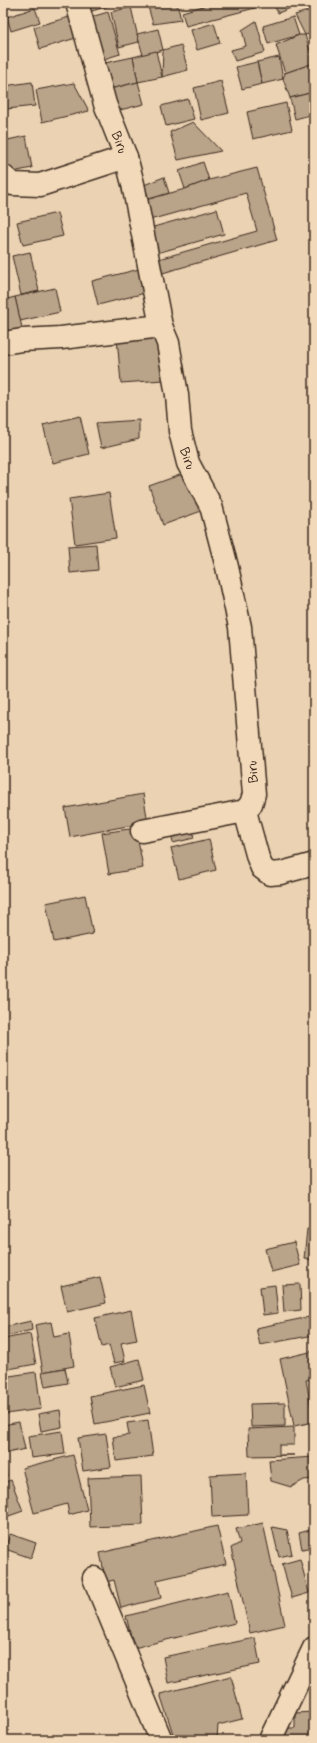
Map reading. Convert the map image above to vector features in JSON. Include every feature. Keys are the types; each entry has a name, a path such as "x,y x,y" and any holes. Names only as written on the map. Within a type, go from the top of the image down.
{"street":[{"name":"Biru","path":"77,3 105,104 126,157 145,240 161,326 168,343 177,395 180,431 188,463 211,506 227,567 240,627 254,794 251,804 245,810"},
{"path":"3,176 12,184 40,185 126,157"},
{"path":"3,343 22,340 61,338 161,326"},
{"path":"142,831 245,810 262,868 270,874 281,873 314,864"},
{"path":"94,1578 161,1740"},
{"path":"270,1740 314,1648"}],"building":[{"path":"82,3 119,3 85,13"},
{"path":"147,3 177,3 181,20 153,24"},
{"path":"214,3 253,3 255,8 186,26 182,12"},
{"path":"273,3 303,3 278,13"},
{"path":"131,7 139,42 119,47 111,12"},
{"path":"35,8 40,22 11,31 7,17"},
{"path":"314,9 314,33 305,35 295,15"},
{"path":"108,12 120,54 101,60 88,18"},
{"path":"73,16 79,37 40,49 34,27"},
{"path":"293,17 299,35 268,44 263,26"},
{"path":"256,21 265,52 235,61 231,50 246,46 242,30"},
{"path":"214,23 220,43 197,50 191,30"},
{"path":"158,29 163,50 143,55 137,34"},
{"path":"299,35 305,35 314,63 285,73 276,45"},
{"path":"181,45 188,70 162,77 163,50"},
{"path":"156,51 162,77 138,82 133,57"},
{"path":"133,57 138,82 106,90 100,64"},
{"path":"279,57 283,79 262,84 257,62"},
{"path":"257,62 262,84 242,89 236,67"},
{"path":"314,63 314,92 290,98 283,79 285,73"},
{"path":"221,81 229,113 201,120 194,88"},
{"path":"32,82 35,106 7,109 4,86"},
{"path":"138,82 144,104 112,112 106,90"},
{"path":"74,83 89,111 42,122 36,90"},
{"path":"314,92 314,114 295,119 290,98"},
{"path":"188,99 194,119 166,126 161,106"},
{"path":"286,103 292,130 253,139 247,112"},
{"path":"193,122 221,151 178,160 170,132"},
{"path":"26,136 32,168 8,173 3,141"},
{"path":"203,162 209,180 185,189 179,171"},
{"path":"257,168 277,240 159,274 155,260 257,231 246,193 146,221 141,201 185,189 209,180"},
{"path":"164,177 169,193 149,199 144,185"},
{"path":"217,209 224,234 157,253 150,228"},
{"path":"57,213 63,236 23,245 17,222"},
{"path":"30,252 39,291 21,295 12,256"},
{"path":"139,269 145,293 98,305 92,281"},
{"path":"55,288 60,312 20,321 15,297"},
{"path":"15,297 23,332 3,336 3,300"},
{"path":"161,335 164,380 121,383 117,338"},
{"path":"80,416 89,454 53,463 43,425"},
{"path":"139,420 139,439 101,448 96,423"},
{"path":"191,471 204,510 163,525 149,486"},
{"path":"109,493 116,538 75,544 69,499"},
{"path":"96,544 98,570 70,573 68,546"},
{"path":"143,794 148,822 70,837 65,808"},
{"path":"191,825 194,838 173,843 170,830"},
{"path":"136,828 143,868 109,874 102,833"},
{"path":"209,839 216,870 179,879 171,848"},
{"path":"85,895 93,934 54,942 46,903"},
{"path":"307,1229 314,1229 314,1260 304,1259"},
{"path":"294,1242 300,1265 271,1272 265,1249"},
{"path":"100,1277 106,1303 67,1312 61,1286"},
{"path":"300,1284 301,1310 284,1312 282,1285"},
{"path":"275,1285 278,1313 263,1315 260,1287"},
{"path":"131,1310 137,1340 121,1343 125,1361 114,1363 109,1345 102,1347 95,1318"},
{"path":"314,1316 314,1335 260,1345 256,1328"},
{"path":"31,1321 32,1330 6,1336 4,1327"},
{"path":"51,1322 54,1337 69,1334 74,1366 43,1372 35,1325"},
{"path":"30,1334 36,1364 3,1370 3,1339"},
{"path":"314,1351 314,1379 306,1380 314,1422 294,1426 280,1359"},
{"path":"139,1359 144,1380 115,1387 110,1367"},
{"path":"65,1368 68,1383 45,1387 42,1372"},
{"path":"36,1372 41,1409 6,1414 3,1393 3,1377"},
{"path":"144,1385 150,1413 95,1424 90,1396"},
{"path":"285,1403 285,1426 251,1427 250,1404"},
{"path":"60,1410 62,1427 41,1431 38,1414"},
{"path":"148,1420 153,1456 116,1461 113,1437 129,1435 127,1423"},
{"path":"19,1422 25,1449 3,1454 3,1425"},
{"path":"294,1427 294,1445 279,1445 279,1455 294,1455 249,1456 248,1429"},
{"path":"62,1431 65,1454 31,1458 28,1436"},
{"path":"106,1434 111,1467 83,1471 78,1438"},
{"path":"73,1455 87,1510 69,1515 67,1504 34,1513 22,1468"},
{"path":"3,1456 7,1476 3,1477"},
{"path":"314,1457 314,1479 304,1480 291,1487 271,1481 269,1460"},
{"path":"246,1473 248,1515 212,1517 210,1475"},
{"path":"141,1476 143,1525 90,1527 88,1478"},
{"path":"11,1480 23,1511 3,1518 3,1483"},
{"path":"263,1523 285,1625 250,1633 231,1548 240,1543 236,1529"},
{"path":"217,1526 226,1564 157,1580 161,1598 121,1608 114,1580 106,1582 100,1553"},
{"path":"272,1527 287,1530 292,1554 279,1557"},
{"path":"314,1529 314,1547 302,1549 299,1533"},
{"path":"10,1534 36,1543 31,1558 5,1549"},
{"path":"300,1559 309,1593 292,1598 282,1564"},
{"path":"228,1591 235,1623 134,1648 126,1616"},
{"path":"255,1638 260,1664 168,1683 163,1657"},
{"path":"231,1676 242,1719 218,1725 217,1740 175,1740 160,1694"},
{"path":"314,1712 314,1740 278,1740 278,1728 295,1728 295,1713"}]}
